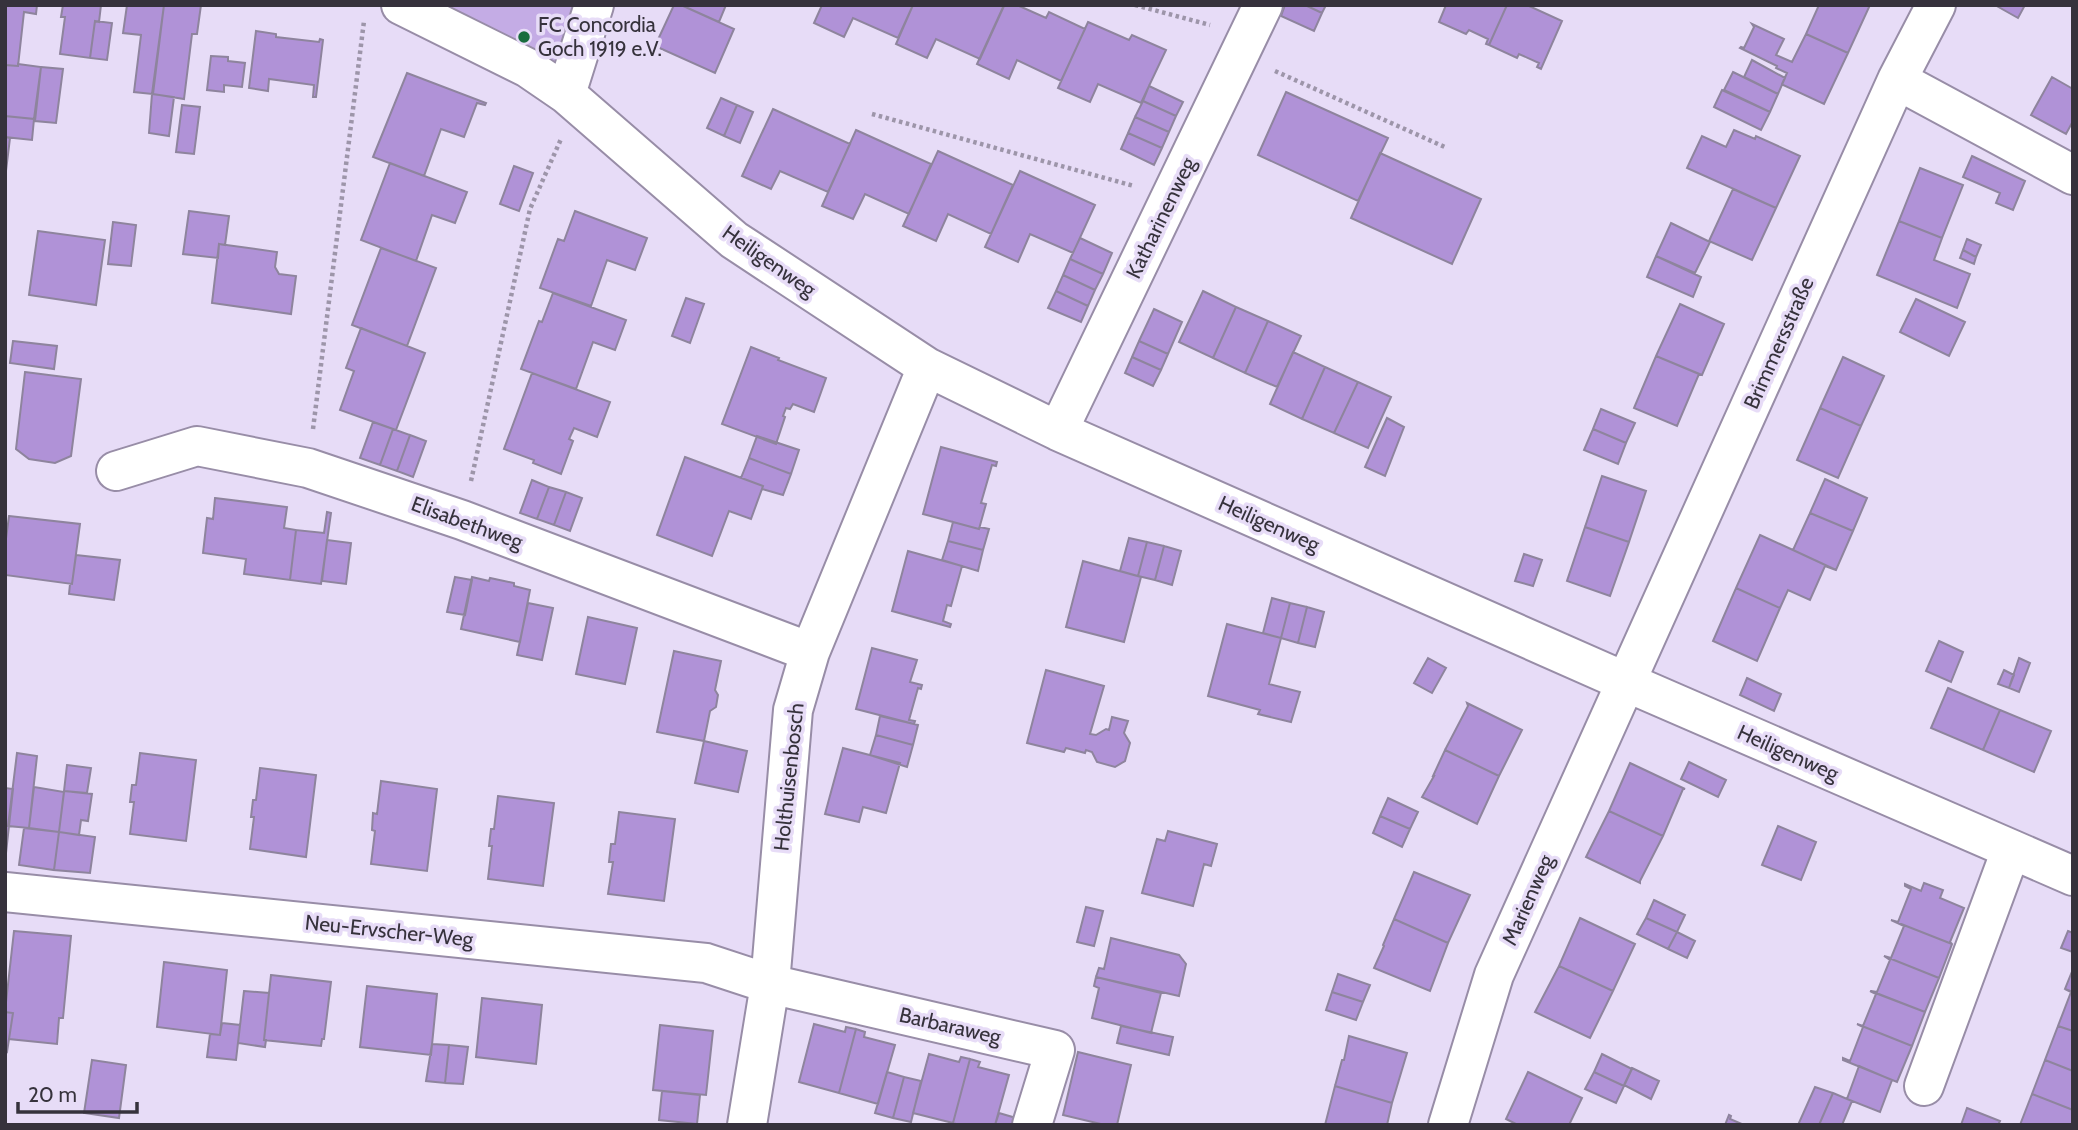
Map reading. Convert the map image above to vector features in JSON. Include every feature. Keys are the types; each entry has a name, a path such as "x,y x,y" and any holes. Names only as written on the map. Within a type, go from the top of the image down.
{"street":[{"name":"Heiligenweg","path":"401,5 528,68 571,99 734,240 928,367 1058,431 2073,876"},
{"path":"571,99 594,5"},
{"name":"Brimmersstraße","path":"1626,682 1897,80 1936,5"},
{"name":"Katharinenweg","path":"1058,431 1250,32"},
{"path":"1897,80 2073,175"},
{"name":"Holthuisenbosch","path":"747,1125 769,984 793,710 810,652 928,367"},
{"name":"Elisabethweg","path":"116,471 197,446 308,468 462,520 810,652"},
{"name":"Marienweg","path":"1448,1125 1494,975 1626,682"},
{"path":"1924,1086 2011,849"},
{"name":"Neu-Ervscher-Weg","path":"5,892 706,963 769,984"},
{"name":"Barbaraweg","path":"769,984 1055,1050 1032,1125"}],"path":[{"path":"1135,5 1250,32 1447,148"},
{"path":"308,468 364,19"},
{"path":"462,520 530,209 571,99"},
{"path":"872,114 1172,197"}],"shaded area":[{"name":"FC Concordia Goch 1919 e.V.","path":"401,5 594,5 566,94"}],"building":[{"path":"5,5 37,5 36,14 24,12 18,66 5,65"},
{"path":"63,5 101,5 99,22 95,21 90,58 60,54 65,17 61,17"},
{"path":"127,5 164,5 152,94 134,92 141,35 123,33"},
{"path":"164,5 201,5 197,34 192,34 184,99 153,94"},
{"path":"674,5 681,5 734,29 715,73 655,46"},
{"path":"681,5 726,5 719,22"},
{"path":"822,5 913,5 898,38 853,18 844,37 814,23"},
{"path":"913,5 1004,6 980,59 936,39 927,58 896,44"},
{"path":"1004,5 1017,5 1046,18 1049,12 1085,29 1061,81 1017,60 1009,79 977,64"},
{"path":"1285,5 1305,5 1322,13 1314,31 1281,16"},
{"path":"1305,5 1326,5 1322,13"},
{"path":"1446,5 1507,5 1489,45 1486,44 1488,39 1469,30 1466,34 1439,22"},
{"path":"1507,5 1527,5 1562,21 1541,69 1537,67 1539,63 1519,54 1517,58 1489,45"},
{"path":"1819,5 1870,5 1848,53 1806,34"},
{"path":"1995,5 2025,5 2018,18"},
{"path":"95,21 112,23 107,60 90,58"},
{"path":"1088,22 1129,40 1132,35 1166,50 1141,103 1098,84 1090,102 1058,88"},
{"path":"1752,24 1784,39 1776,55 1792,62 1806,34 1848,53 1824,104 1783,85 1787,73 1740,48 1744,48 1754,27"},
{"path":"256,31 276,34 276,37 319,42 320,39 323,40 316,97 313,97 314,85 269,79 268,91 249,88"},
{"path":"211,56 228,57 228,61 245,63 242,87 224,85 224,92 207,90"},
{"path":"1752,60 1785,78 1778,94 1744,77"},
{"path":"5,65 41,67 34,119 5,116"},
{"path":"41,67 63,69 56,123 35,121"},
{"path":"1733,72 1778,94 1770,112 1724,90"},
{"path":"407,73 486,103 477,103 464,137 441,129 424,176 373,157"},
{"path":"2052,77 2073,89 2073,121 2066,134 2031,115"},
{"path":"1149,86 1183,102 1176,116 1143,101"},
{"path":"1722,90 1770,112 1761,130 1714,107"},
{"path":"1286,92 1388,138 1358,201 1258,155"},
{"path":"152,94 174,97 169,136 149,133"},
{"path":"721,98 737,105 724,136 707,128"},
{"path":"1143,101 1176,116 1169,132 1135,117"},
{"path":"182,105 200,107 194,154 176,152"},
{"path":"737,105 753,112 740,143 724,136"},
{"path":"773,109 850,144 828,192 780,171 771,189 742,176"},
{"path":"5,116 34,119 32,140 5,137"},
{"path":"1135,117 1169,132 1162,148 1128,133"},
{"path":"856,130 931,164 909,214 865,194 853,219 822,206"},
{"path":"1734,130 1755,139 1756,136 1800,156 1776,208 1687,168 1702,136 1726,147"},
{"path":"1128,133 1162,148 1154,165 1121,149"},
{"path":"5,137 10,138 5,179"},
{"path":"938,151 1013,185 991,234 948,214 936,241 903,226"},
{"path":"1380,153 1481,199 1452,264 1351,218"},
{"path":"1972,156 2025,181 2013,210 1996,203 2000,193 1963,177"},
{"path":"390,163 467,192 455,223 432,215 416,261 361,240"},
{"path":"514,166 533,173 519,211 500,204"},
{"path":"1920,168 1963,185 1942,238 1899,221"},
{"path":"1020,171 1095,205 1073,253 1030,234 1018,262 985,247"},
{"path":"1733,189 1776,208 1752,260 1709,241"},
{"path":"189,211 229,216 225,245 219,244 218,258 183,254"},
{"path":"575,211 647,238 635,270 607,260 591,306 540,288 558,239 564,241"},
{"path":"1899,221 1942,238 1934,260 1970,274 1957,308 1877,275"},
{"path":"113,222 136,225 131,266 108,264"},
{"path":"1671,223 1710,242 1695,273 1656,256"},
{"path":"38,231 105,240 96,305 29,295"},
{"path":"1080,238 1112,253 1103,274 1070,259"},
{"path":"1967,239 1981,245 1976,257 1963,250"},
{"path":"219,244 277,252 275,267 279,274 296,276 291,314 212,303"},
{"path":"381,248 436,268 407,346 352,325"},
{"path":"1963,250 1976,257 1974,264 1960,258"},
{"path":"1656,256 1701,277 1693,297 1647,277"},
{"path":"1070,259 1103,274 1095,290 1063,275"},
{"path":"1063,275 1095,290 1088,306 1056,291"},
{"path":"1056,291 1088,306 1081,322 1048,308"},
{"path":"1203,291 1236,307 1213,358 1179,342"},
{"path":"553,293 626,320 615,350 593,342 576,389 521,369"},
{"path":"686,298 704,304 690,343 672,336"},
{"path":"1916,299 1965,322 1949,356 1900,332"},
{"path":"1680,304 1724,324 1702,375 1656,356"},
{"path":"1236,307 1268,321 1245,373 1213,358"},
{"path":"1154,309 1182,322 1168,354 1139,341"},
{"path":"1268,321 1301,336 1277,387 1245,373"},
{"path":"361,328 425,353 396,430 340,410 354,371 346,368"},
{"path":"13,341 57,346 54,369 10,363"},
{"path":"1139,341 1168,354 1161,370 1132,357"},
{"path":"751,347 826,378 814,412 793,404 790,409 786,408 776,444 722,424"},
{"path":"1293,352 1325,367 1302,419 1270,404"},
{"path":"1656,356 1699,374 1677,426 1634,408"},
{"path":"1132,357 1161,370 1153,386 1125,373"},
{"path":"1843,357 1884,376 1861,426 1820,408"},
{"path":"1325,367 1358,382 1334,433 1302,419"},
{"path":"25,372 81,379 71,456 55,463 29,459 16,449"},
{"path":"532,373 610,402 597,437 574,428 569,439 573,441 561,474 504,449"},
{"path":"1358,382 1391,397 1368,448 1334,433"},
{"path":"1820,408 1861,426 1838,478 1797,460"},
{"path":"1601,409 1635,423 1626,443 1593,429"},
{"path":"1387,418 1404,427 1385,476 1365,467"},
{"path":"373,422 393,429 380,465 360,458"},
{"path":"393,429 410,435 397,471 380,465"},
{"path":"1593,429 1626,443 1618,464 1584,450"},
{"path":"410,435 426,441 413,477 397,471"},
{"path":"757,436 799,450 791,474 749,458"},
{"path":"941,447 997,462 996,466 992,465 981,503 986,504 979,529 923,514"},
{"path":"685,457 763,486 751,519 729,511 712,556 657,535"},
{"path":"749,458 791,474 783,495 762,489 763,486 741,478"},
{"path":"1602,476 1646,491 1629,542 1585,527"},
{"path":"1825,479 1867,498 1853,531 1810,513"},
{"path":"532,480 549,487 537,519 520,513"},
{"path":"549,487 566,492 554,525 537,519"},
{"path":"566,492 582,498 570,531 554,525"},
{"path":"215,498 287,507 284,528 296,530 290,580 244,574 246,559 203,553 207,518 213,519"},
{"path":"327,512 331,513 321,584 290,580 296,530 324,533"},
{"path":"1810,513 1853,531 1836,570 1793,550"},
{"path":"9,516 80,524 72,584 5,575"},
{"path":"953,522 989,529 983,550 948,541"},
{"path":"1585,527 1629,542 1610,596 1567,581"},
{"path":"1760,535 1836,570 1825,566 1810,600 1788,590 1780,608 1736,588"},
{"path":"1129,538 1147,542 1138,576 1120,571"},
{"path":"327,540 351,543 346,584 322,581"},
{"path":"948,541 983,550 978,571 942,560"},
{"path":"1147,542 1164,546 1155,580 1138,576"},
{"path":"1164,546 1181,551 1172,585 1155,580"},
{"path":"908,551 962,566 951,606 947,605 943,621 951,624 950,627 892,611"},
{"path":"1524,554 1542,560 1533,586 1515,581"},
{"path":"76,555 120,560 114,600 69,594"},
{"path":"1083,561 1141,577 1124,642 1066,627"},
{"path":"455,577 472,580 465,615 447,612"},
{"path":"472,577 514,583 514,586 530,590 520,642 461,629"},
{"path":"1736,588 1780,608 1757,661 1713,641"},
{"path":"1272,598 1290,603 1281,638 1263,633"},
{"path":"528,603 553,608 542,660 517,655"},
{"path":"1290,603 1307,607 1298,643 1281,638"},
{"path":"1307,607 1324,612 1315,647 1298,643"},
{"path":"588,617 637,628 625,684 576,674"},
{"path":"1227,624 1281,638 1269,684 1300,692 1291,722 1258,714 1260,710 1208,696"},
{"path":"1939,641 1963,652 1951,682 1926,671"},
{"path":"872,648 917,660 910,682 922,685 921,689 918,688 909,720 915,721 914,724 856,709"},
{"path":"674,651 721,661 715,690 718,695 716,707 710,711 704,741 657,732"},
{"path":"1428,658 1446,668 1432,693 1414,683"},
{"path":"2019,658 2030,663 2019,692 2009,688"},
{"path":"1046,670 1104,686 1090,734 1096,735 1109,730 1112,717 1128,721 1124,733 1130,743 1125,761 1115,767 1097,762 1092,752 1086,750 1085,753 1066,748 1064,752 1027,743"},
{"path":"2004,670 2014,675 2009,688 1998,684"},
{"path":"1747,678 1781,694 1774,711 1740,695"},
{"path":"1948,688 2000,710 1983,750 1931,728"},
{"path":"1467,703 1522,730 1499,776 1445,750 1468,706"},
{"path":"2000,710 2051,731 2034,772 1983,750"},
{"path":"880,716 918,725 913,745 876,735"},
{"path":"876,735 913,745 907,767 870,755"},
{"path":"704,741 747,751 738,792 695,783"},
{"path":"843,748 900,763 886,813 863,807 859,822 825,814"},
{"path":"1445,750 1499,776 1477,824 1422,797"},
{"path":"17,753 37,756 29,828 8,826"},
{"path":"140,753 196,760 186,841 130,834 134,802 130,802 132,785 136,785"},
{"path":"1689,762 1726,780 1718,797 1681,779"},
{"path":"1630,763 1685,789 1663,836 1609,811"},
{"path":"67,765 91,768 87,793 64,791"},
{"path":"260,768 316,775 306,857 250,849 253,800 256,800"},
{"path":"381,781 437,789 427,871 371,864 375,831 372,830 373,813 377,814"},
{"path":"34,787 64,792 59,832 29,828"},
{"path":"5,788 13,789 6,853 5,853"},
{"path":"64,791 92,794 88,821 81,820 79,835 59,832"},
{"path":"498,796 554,803 543,886 488,879 491,829 494,829"},
{"path":"1388,798 1418,812 1410,829 1380,816"},
{"path":"1609,811 1663,836 1640,883 1586,857"},
{"path":"619,812 675,819 664,901 608,894 613,862 609,862 611,844 615,844"},
{"path":"1380,816 1410,829 1402,847 1373,833"},
{"path":"1778,826 1816,842 1801,880 1762,865"},
{"path":"24,828 59,832 54,870 19,865"},
{"path":"1168,831 1217,844 1211,866 1204,864 1193,906 1142,893 1157,839 1165,841"},
{"path":"59,832 95,837 90,873 54,870"},
{"path":"1414,872 1470,895 1448,943 1394,919"},
{"path":"1924,883 1943,890 1940,898 1964,908 1950,942 1952,944 1891,920 1898,922 1911,889 1905,884 1921,891"},
{"path":"1654,900 1685,915 1677,932 1646,918"},
{"path":"1086,907 1103,911 1094,946 1077,942"},
{"path":"1580,918 1635,944 1613,991 1559,966"},
{"path":"1646,918 1677,932 1668,949 1637,934"},
{"path":"1394,919 1448,943 1430,991 1374,968"},
{"path":"1891,920 1952,944 1939,978 1884,956 1891,958 1904,926"},
{"path":"14,931 71,936 63,1018 59,1018 57,1044 9,1039 13,1013 5,1011"},
{"path":"2068,931 2073,933 2073,952 2061,948"},
{"path":"1677,932 1695,941 1687,958 1668,949"},
{"path":"1111,938 1179,955 1186,964 1179,996 1096,977 1099,968 1104,969"},
{"path":"1884,956 1939,978 1925,1012 1871,991 1877,992 1890,960"},
{"path":"164,962 227,970 220,1035 157,1027"},
{"path":"1559,966 1613,991 1590,1038 1535,1012"},
{"path":"2073,969 2073,992 2065,989"},
{"path":"1338,974 1370,985 1363,1002 1332,992"},
{"path":"271,975 331,982 321,1046 264,1040"},
{"path":"1096,977 1161,993 1151,1033 1092,1018 1099,988 1094,986"},
{"path":"367,986 437,994 431,1055 360,1047"},
{"path":"2065,989 2073,992 2073,1031 2058,1026 2071,992"},
{"path":"244,991 269,993 265,1047 238,1043"},
{"path":"1870,991 1925,1012 1912,1046 1857,1024 1863,1026 1876,994"},
{"path":"1332,992 1363,1002 1356,1020 1326,1010"},
{"path":"482,998 542,1005 536,1064 476,1057"},
{"path":"5,1012 13,1013 7,1052 5,1051"},
{"path":"222,1023 240,1025 236,1060 207,1057 210,1034 220,1035"},
{"path":"814,1024 845,1032 846,1027 856,1029 839,1093 799,1082"},
{"path":"1857,1024 1912,1046 1897,1082 1843,1060 1850,1061 1863,1027"},
{"path":"660,1025 713,1031 706,1095 653,1090"},
{"path":"1121,1026 1173,1037 1169,1055 1117,1043"},
{"path":"2058,1026 2073,1031 2073,1071 2045,1060"},
{"path":"856,1029 865,1032 864,1037 895,1045 878,1104 839,1093"},
{"path":"1349,1036 1407,1053 1392,1103 1335,1086"},
{"path":"432,1044 449,1045 445,1083 426,1081"},
{"path":"449,1045 468,1047 463,1084 445,1083"},
{"path":"1078,1052 1131,1065 1117,1125 1105,1125 1063,1115"},
{"path":"929,1054 959,1062 961,1057 970,1059 953,1123 913,1113"},
{"path":"1602,1054 1632,1069 1624,1086 1594,1072"},
{"path":"970,1059 980,1062 978,1067 1009,1075 995,1125 953,1123"},
{"path":"92,1060 126,1065 119,1118 84,1113"},
{"path":"2045,1060 2073,1071 2073,1110 2032,1094"},
{"path":"1859,1066 1892,1080 1880,1112 1847,1099"},
{"path":"1632,1068 1659,1081 1651,1099 1624,1085"},
{"path":"887,1072 904,1077 893,1118 875,1113"},
{"path":"1528,1072 1582,1098 1569,1125 1518,1125 1506,1119"},
{"path":"1594,1072 1624,1086 1616,1103 1585,1089"},
{"path":"904,1077 921,1081 911,1122 893,1118"},
{"path":"1335,1086 1392,1103 1387,1125 1325,1125"},
{"path":"1815,1087 1833,1093 1819,1125 1798,1125"},
{"path":"662,1091 700,1095 697,1124 659,1120"},
{"path":"1833,1093 1852,1101 1842,1125 1819,1125"},
{"path":"2032,1094 2073,1110 2073,1125 2020,1125"},
{"path":"1967,1108 2000,1121 1998,1125 1961,1125"},
{"path":"999,1113 1016,1118 1014,1125 995,1125"},
{"path":"1729,1115 1730,1119 1744,1125 1725,1125"}],"place":[{"name":"FC Concordia Goch 1919 e.V.","path":"524,37"}]}
